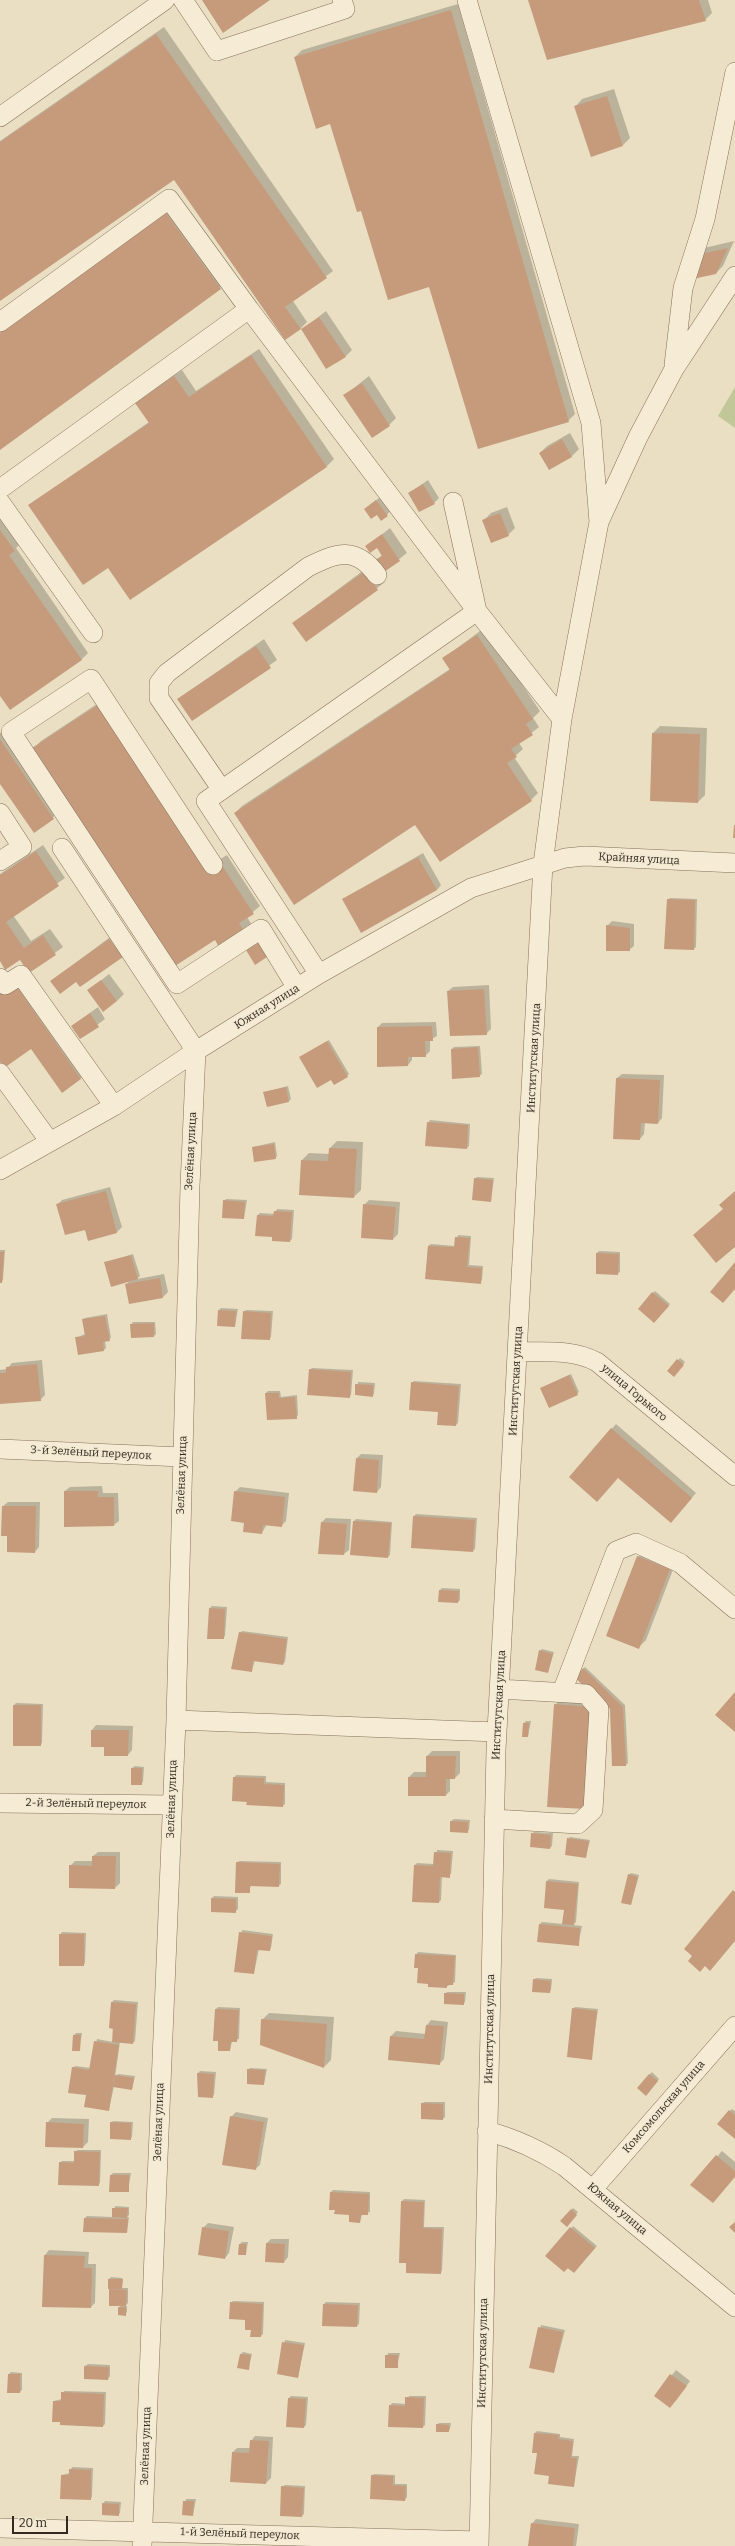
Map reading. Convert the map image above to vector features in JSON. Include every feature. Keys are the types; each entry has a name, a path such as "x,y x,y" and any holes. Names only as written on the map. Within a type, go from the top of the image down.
{"street":[{"path":"0,118 165,0"},
{"path":"183,0 217,51 345,9 342,0"},
{"path":"467,0 591,423 599,522"},
{"path":"674,369 683,288 705,219 735,72"},
{"path":"0,322 168,200 477,611 562,719"},
{"path":"599,522 638,437 674,369 735,276"},
{"path":"0,489 249,309"},
{"path":"0,502 94,632"},
{"path":"453,502 477,611"},
{"name":"Институтская улица","path":"479,2543 497,1732 543,864 562,719 599,522"},
{"path":"222,790 159,698 159,683 166,673 308,567 328,557 347,554 367,561 377,575"},
{"path":"319,974 206,801 477,611"},
{"path":"213,865 91,679 11,732 177,984 261,929 297,988"},
{"path":"0,813 22,847 0,861"},
{"path":"62,848 196,1051"},
{"name":"Крайняя улица","path":"543,864 566,858 585,856 735,863"},
{"name":"Южная улица","path":"0,1170 114,1106 196,1051 319,974 471,888 543,864"},
{"path":"0,978 5,985 21,975 114,1106"},
{"name":"Зелёная улица","path":"142,2538 176,1720 190,1186 196,1051"},
{"path":"0,1073 50,1142"},
{"name":"улица Горького","path":"517,1352 569,1353 585,1355 597,1362 735,1475"},
{"name":"3-й Зелёный переулок","path":"0,1449 182,1457"},
{"path":"562,1692 616,1551 636,1543 680,1563 735,1609"},
{"path":"494,1819 578,1824 593,1810 599,1709 586,1694 499,1689"},
{"path":"176,1720 497,1732"},
{"name":"2-й Зелёный переулок","path":"0,1803 172,1805"},
{"name":"Комсомольская улица","path":"592,2189 735,2026"},
{"name":"Южная улица","path":"487,2131 514,2138 541,2150 592,2189 735,2307"},
{"name":"1-й Зелёный переулок","path":"0,2528 142,2538 479,2543"}],"green space":[{"path":"735,387 735,428 718,416"}],"building":[{"path":"202,0 270,0 223,33"},
{"path":"528,0 699,0 706,21 547,60"},
{"path":"451,10 569,422 478,449 429,287 388,300 361,211 357,212 330,124 316,129 294,57"},
{"path":"156,34 327,278 285,307 301,329 285,340 174,180 0,301 0,142"},
{"path":"607,96 623,146 591,157 574,106"},
{"path":"165,212 221,289 0,450 0,333"},
{"path":"728,248 716,274 688,280 696,255"},
{"path":"319,317 346,357 326,369 301,329"},
{"path":"251,355 327,467 130,600 108,568 83,585 28,505 149,423 135,403 174,376 189,397"},
{"path":"362,383 390,426 372,438 343,395"},
{"path":"562,439 572,457 549,470 539,453"},
{"path":"423,484 435,504 419,512 408,493"},
{"path":"376,500 388,516 381,521 377,515 371,519 364,509"},
{"path":"500,513 509,536 491,543 482,520"},
{"path":"0,530 15,551 9,555 82,660 10,710 0,696"},
{"path":"382,534 400,561 384,572 375,560 382,556 377,548 370,553 365,546"},
{"path":"365,571 378,590 306,642 292,623"},
{"path":"477,635 533,719 526,724 533,735 511,749 517,757 507,763 532,801 440,862 415,825 294,905 234,813 450,670 442,658"},
{"path":"256,646 271,668 192,721 177,699"},
{"path":"99,704 219,861 254,914 239,923 245,932 220,949 215,940 175,966 32,748"},
{"path":"652,733 700,734 698,803 650,801"},
{"path":"0,739 54,819 34,833 0,784"},
{"path":"734,825 735,838 733,838"},
{"path":"36,851 59,886 6,922 24,948 43,935 56,955 29,973 20,960 5,970 0,961 0,875"},
{"path":"418,857 437,890 361,933 342,899"},
{"path":"667,899 695,900 694,950 664,949"},
{"path":"606,925 630,928 630,951 606,951"},
{"path":"109,939 123,957 80,987 76,982 60,994 50,981"},
{"path":"261,941 270,955 255,965 246,950"},
{"path":"101,980 117,1001 103,1012 87,990"},
{"path":"15,984 81,1079 62,1093 31,1049 4,1068 0,1062 0,994"},
{"path":"484,989 487,1035 450,1036 447,991"},
{"path":"90,1013 99,1027 80,1039 71,1026"},
{"path":"432,1026 433,1041 425,1041 426,1057 408,1057 408,1066 377,1067 377,1027"},
{"path":"327,1041 348,1077 334,1085 331,1080 317,1088 299,1057"},
{"path":"478,1047 480,1077 452,1079 451,1049"},
{"path":"616,1078 660,1080 658,1124 641,1123 640,1140 613,1139"},
{"path":"286,1087 289,1102 267,1107 263,1092"},
{"path":"427,1122 468,1125 467,1149 425,1146"},
{"path":"274,1144 276,1159 254,1162 252,1147"},
{"path":"329,1148 357,1149 354,1198 299,1195 301,1160 328,1161"},
{"path":"474,1178 493,1180 491,1202 472,1200"},
{"path":"106,1191 117,1233 88,1241 85,1230 65,1235 56,1204"},
{"path":"735,1191 735,1247 716,1263 693,1235 723,1209 719,1205"},
{"path":"223,1200 245,1202 244,1219 222,1218"},
{"path":"363,1204 396,1207 393,1240 361,1238"},
{"path":"274,1211 292,1212 290,1242 272,1241 272,1237 255,1236 257,1215 273,1216"},
{"path":"455,1237 470,1238 467,1267 482,1268 481,1284 425,1279 428,1246 454,1247"},
{"path":"0,1252 4,1252 2,1283 0,1283"},
{"path":"596,1253 619,1254 618,1275 596,1274"},
{"path":"131,1255 138,1279 111,1287 104,1262"},
{"path":"735,1262 735,1289 723,1303 710,1292"},
{"path":"160,1278 163,1298 129,1304 125,1284"},
{"path":"652,1292 669,1306 654,1323 638,1309"},
{"path":"218,1310 236,1311 235,1327 217,1326"},
{"path":"243,1311 271,1313 270,1340 241,1339"},
{"path":"105,1316 110,1341 103,1342 104,1351 78,1355 75,1337 85,1336 82,1319"},
{"path":"154,1323 154,1337 131,1338 130,1324"},
{"path":"677,1359 684,1365 674,1377 667,1371"},
{"path":"37,1364 41,1401 0,1404 0,1373 6,1373 6,1367"},
{"path":"309,1369 351,1372 350,1398 307,1395"},
{"path":"569,1375 578,1395 549,1408 540,1388"},
{"path":"411,1382 459,1386 456,1426 437,1425 438,1412 409,1410"},
{"path":"355,1384 373,1385 373,1397 355,1395"},
{"path":"265,1393 279,1393 279,1398 295,1397 297,1419 267,1420"},
{"path":"611,1428 692,1498 671,1523 618,1478 597,1502 569,1477"},
{"path":"356,1458 379,1460 377,1493 353,1491"},
{"path":"64,1491 98,1491 98,1497 114,1497 114,1526 64,1527"},
{"path":"234,1491 285,1497 282,1527 263,1525 262,1534 243,1532 244,1523 231,1521"},
{"path":"2,1506 36,1506 35,1553 7,1552 7,1536 1,1536"},
{"path":"413,1516 475,1520 473,1552 411,1548"},
{"path":"353,1521 391,1523 388,1558 350,1555"},
{"path":"321,1522 347,1524 344,1555 318,1554"},
{"path":"637,1556 670,1569 639,1649 606,1636"},
{"path":"439,1590 459,1591 458,1603 438,1602"},
{"path":"209,1608 225,1609 224,1639 207,1639"},
{"path":"239,1632 287,1639 283,1665 253,1661 252,1672 231,1669"},
{"path":"539,1650 553,1654 548,1673 535,1670"},
{"path":"583,1668 623,1707 626,1766 612,1766 610,1709 575,1678"},
{"path":"735,1692 735,1732 715,1715"},
{"path":"554,1704 591,1707 585,1809 547,1807"},
{"path":"13,1705 41,1705 41,1746 13,1746"},
{"path":"523,1723 529,1723 528,1737 522,1737"},
{"path":"91,1730 129,1730 128,1756 104,1756 104,1747 91,1747"},
{"path":"426,1756 456,1756 455,1779 446,1779 446,1796 408,1796 408,1777 426,1777"},
{"path":"131,1768 142,1768 142,1785 131,1785"},
{"path":"233,1777 264,1778 264,1784 284,1785 283,1807 246,1805 247,1802 232,1801"},
{"path":"450,1821 468,1822 468,1833 450,1832"},
{"path":"531,1833 551,1835 550,1849 530,1847"},
{"path":"567,1838 589,1841 586,1858 565,1855"},
{"path":"434,1852 451,1853 450,1878 440,1877 439,1903 412,1902 414,1865 433,1866"},
{"path":"92,1856 116,1856 115,1889 69,1888 69,1865 92,1866"},
{"path":"236,1862 280,1864 279,1887 250,1886 250,1893 235,1893"},
{"path":"628,1874 638,1877 631,1905 621,1903"},
{"path":"546,1881 578,1884 574,1925 562,1924 564,1910 544,1908"},
{"path":"733,1890 735,1892 735,1941 710,1971 705,1966 700,1972 688,1961 692,1956 684,1949"},
{"path":"211,1898 236,1899 236,1913 211,1912"},
{"path":"539,1924 580,1928 579,1946 537,1942"},
{"path":"239,1932 272,1936 270,1951 257,1950 254,1974 234,1972"},
{"path":"59,1934 84,1934 84,1966 59,1966"},
{"path":"415,1954 455,1956 453,1985 447,1985 447,1988 428,1987 428,1984 417,1983 418,1968 414,1968"},
{"path":"533,1979 551,1981 550,1993 532,1992"},
{"path":"444,1993 464,1994 464,2005 444,2004"},
{"path":"111,2002 136,2004 133,2044 112,2042 113,2029 109,2028"},
{"path":"572,2008 597,2011 592,2060 567,2057"},
{"path":"215,2009 239,2010 237,2042 231,2042 230,2051 218,2051 218,2041 213,2041"},
{"path":"261,2019 327,2024 324,2068 260,2045"},
{"path":"426,2025 444,2026 440,2065 388,2060 390,2036 424,2039"},
{"path":"73,2035 81,2035 80,2051 72,2051"},
{"path":"94,2041 119,2045 109,2111 84,2107 86,2095 68,2093 72,2067 89,2070"},
{"path":"247,2069 265,2070 264,2085 247,2084"},
{"path":"197,2073 214,2074 213,2098 198,2097"},
{"path":"649,2074 658,2081 646,2096 637,2088"},
{"path":"115,2075 134,2078 132,2090 113,2087"},
{"path":"421,2103 443,2104 443,2120 421,2119"},
{"path":"729,2110 735,2115 735,2139 717,2124"},
{"path":"230,2116 264,2122 256,2170 222,2165"},
{"path":"46,2122 84,2124 83,2148 45,2147"},
{"path":"110,2122 131,2123 131,2140 110,2139"},
{"path":"74,2151 100,2152 99,2186 58,2185 59,2162 74,2163"},
{"path":"716,2155 735,2171 735,2177 713,2203 690,2185"},
{"path":"110,2175 129,2175 129,2192 109,2192"},
{"path":"330,2192 369,2194 368,2215 361,2215 360,2223 349,2222 349,2215 334,2214 335,2210 329,2210"},
{"path":"401,2201 424,2202 423,2228 442,2229 441,2274 406,2273 406,2263 399,2263"},
{"path":"112,2208 128,2208 127,2218 112,2217"},
{"path":"571,2209 577,2215 567,2227 560,2221"},
{"path":"84,2218 128,2219 127,2233 83,2232"},
{"path":"735,2222 735,2233 729,2227"},
{"path":"202,2227 229,2231 225,2259 198,2255"},
{"path":"570,2227 595,2248 574,2273 568,2268 564,2272 545,2256"},
{"path":"266,2243 285,2244 284,2263 265,2262"},
{"path":"239,2244 246,2244 246,2255 238,2255"},
{"path":"44,2255 85,2256 84,2268 92,2268 91,2308 42,2307"},
{"path":"108,2279 123,2279 122,2289 108,2289"},
{"path":"109,2289 127,2290 126,2306 109,2306"},
{"path":"230,2302 263,2304 261,2337 250,2337 251,2330 245,2330 245,2320 229,2319"},
{"path":"323,2304 358,2305 357,2327 322,2326"},
{"path":"118,2307 126,2307 126,2316 118,2315"},
{"path":"538,2327 563,2332 554,2373 529,2368"},
{"path":"282,2342 304,2345 298,2378 277,2374"},
{"path":"240,2354 251,2355 249,2370 237,2368"},
{"path":"385,2355 398,2355 398,2368 385,2368"},
{"path":"84,2366 109,2367 108,2380 84,2379"},
{"path":"8,2374 20,2374 20,2393 7,2393"},
{"path":"670,2374 687,2386 670,2408 654,2396"},
{"path":"61,2392 104,2394 103,2427 60,2425 60,2422 52,2422 53,2401 61,2401"},
{"path":"405,2397 424,2398 423,2428 388,2427 389,2405 405,2406"},
{"path":"288,2398 306,2399 304,2428 286,2427"},
{"path":"436,2424 449,2425 449,2432 436,2432"},
{"path":"534,2433 559,2435 558,2439 573,2441 571,2458 577,2458 574,2487 548,2484 549,2476 534,2474 537,2453 532,2453"},
{"path":"250,2440 269,2441 266,2484 230,2482 232,2452 249,2453"},
{"path":"69,2469 91,2470 91,2500 60,2499 61,2475 69,2475"},
{"path":"371,2475 393,2476 393,2485 406,2486 405,2501 370,2499"},
{"path":"281,2486 304,2488 302,2517 280,2516"},
{"path":"183,2501 194,2501 193,2516 182,2515"},
{"path":"102,2503 119,2504 119,2516 102,2515"},
{"path":"531,2523 575,2528 573,2546 528,2546"}]}
